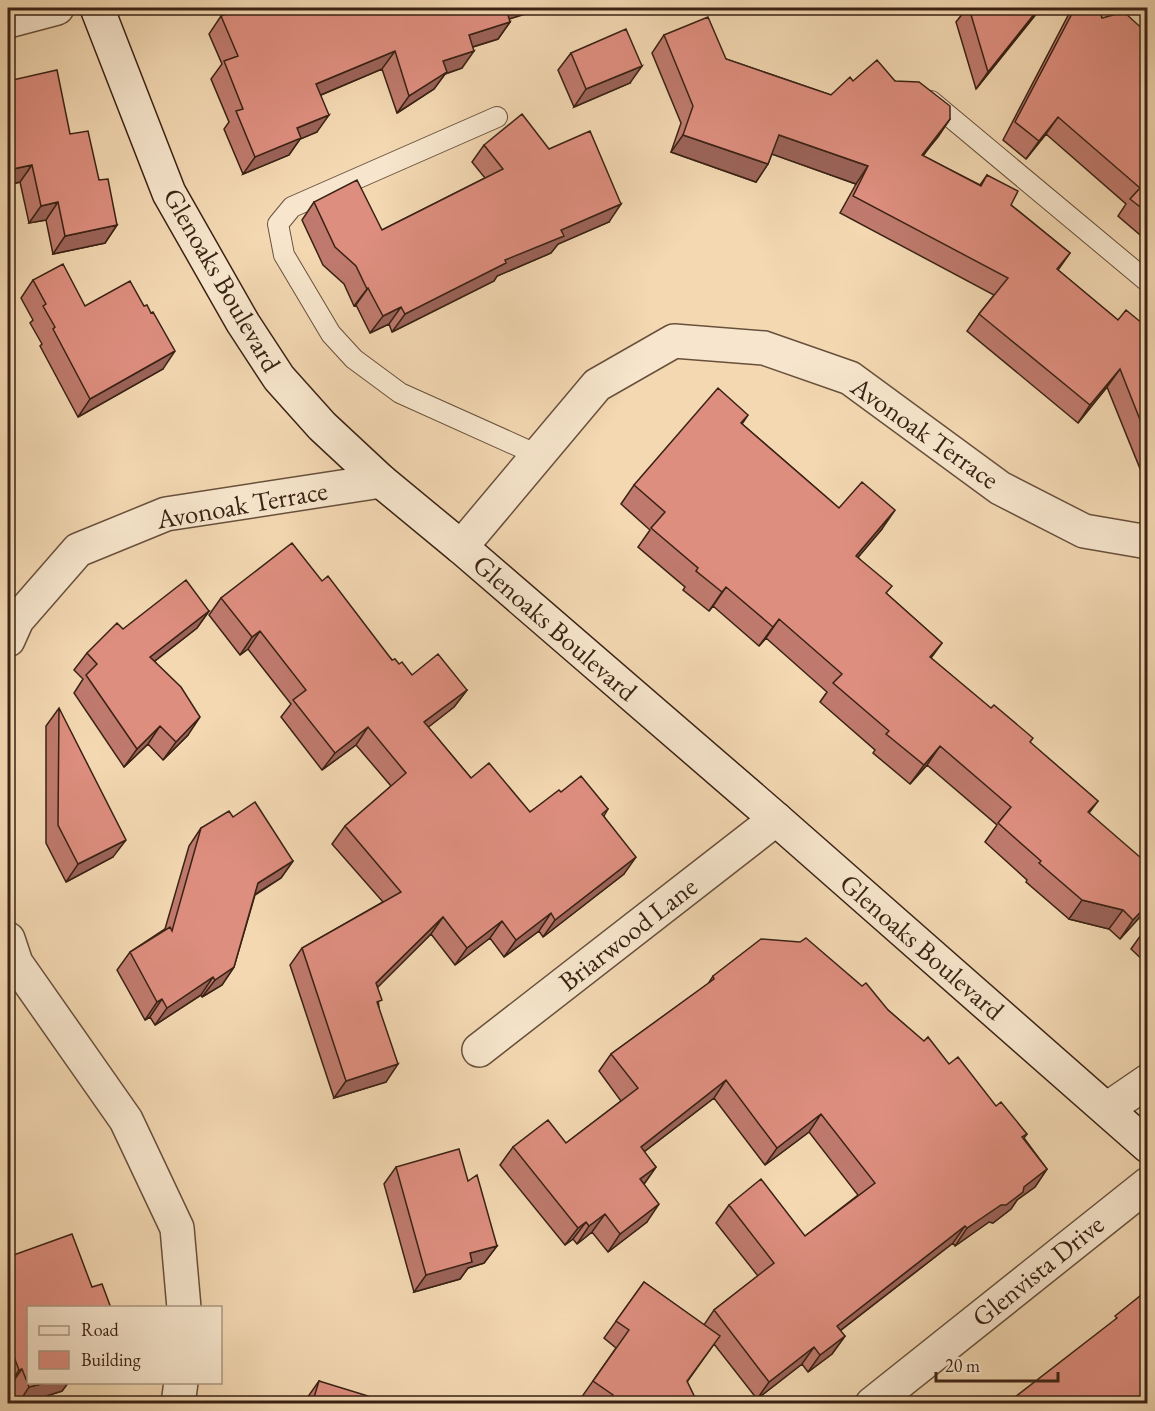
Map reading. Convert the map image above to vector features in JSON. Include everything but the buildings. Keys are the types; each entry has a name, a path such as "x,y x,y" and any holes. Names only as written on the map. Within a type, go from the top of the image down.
{"street":[{"path":"8,21 57,8"},
{"name":"Glenoaks Boulevard","path":"97,8 169,193 243,323 279,378 322,426 381,481 461,547 776,819 1148,1146"},
{"name":"Avonoak Terrace","path":"461,547 597,385 674,341 764,348 850,378 1000,488 1084,531 1148,542"},
{"name":"Avonoak Terrace","path":"8,640 17,620 78,550 166,514 381,481"},
{"name":"Briarwood Lane","path":"479,1050 776,819"},
{"path":"8,939 16,963 126,1120 177,1228 184,1306"},
{"path":"1107,1109 1148,1081"},
{"name":"Glenvista Drive","path":"872,1404 1148,1184"},
{"path":"178,1404 181,1384"}],"lane":[{"path":"922,94 1148,282"},
{"path":"497,117 292,207 278,224 284,255 331,334 354,359 400,393 538,455"}]}
